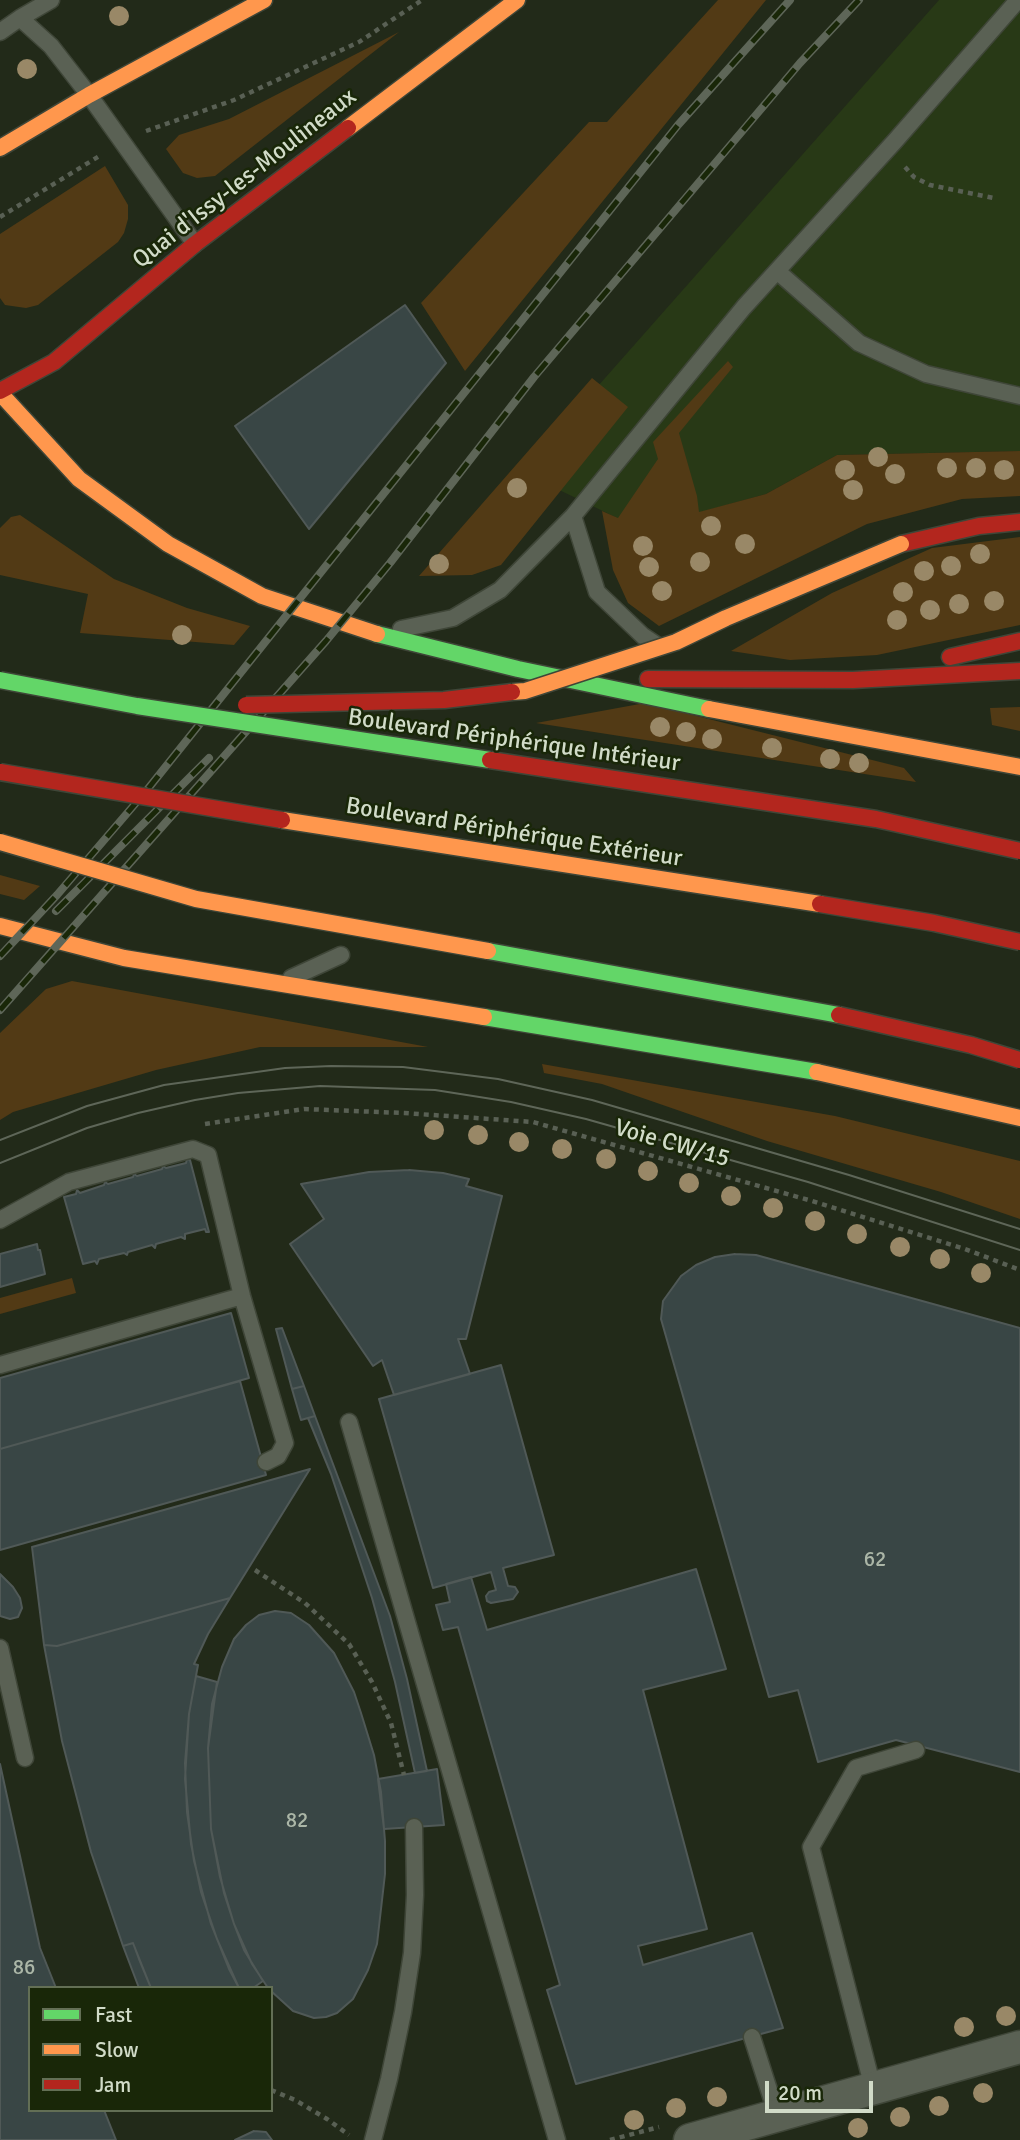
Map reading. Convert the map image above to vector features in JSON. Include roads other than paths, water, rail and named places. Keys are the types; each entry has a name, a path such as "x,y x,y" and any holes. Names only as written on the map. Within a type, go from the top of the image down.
{"main road":[{"path":"0,148 89,95 264,0"},
{"name":"Quai d'Issy-les-Moulineaux","path":"0,392 54,362 195,244 517,0"},
{"path":"0,392 79,479 103,498 168,544 262,596 377,635 518,669 699,707 1020,767"},
{"path":"137,706 444,700 525,691 676,642 901,544 979,526 1020,522"},
{"path":"853,680 1020,641"},
{"path":"518,669 643,679 707,680 853,680 1020,671"},
{"name":"Boulevard Périphérique Intérieur","path":"0,680 137,706 876,818 1020,851"},
{"name":"Boulevard Périphérique Extérieur","path":"0,772 237,813 816,903 934,923 1020,942"},
{"path":"0,842 197,899 814,1010 960,1042 1020,1060"},
{"path":"0,926 124,958 833,1075 1020,1118"},
{"path":"974,1109 1020,1124"}],"street":[{"path":"690,2140 1020,2047"}],"lane":[{"path":"0,32 51,0"},
{"path":"377,635 453,618 500,590 573,516 744,307 895,141 1018,0"},
{"path":"20,18 51,46 89,95 195,244"},
{"path":"777,271 859,343 926,374 1020,396"},
{"path":"573,516 597,592 643,636 707,680"},
{"path":"279,984 341,955"},
{"path":"0,1220 69,1181 194,1149 208,1155 242,1296 285,1443 278,1456 266,1462"},
{"path":"0,1365 242,1296"},
{"path":"349,1422 557,2140"},
{"path":"0,1648 25,1758"},
{"path":"873,2088 811,1847 856,1768 916,1750"},
{"path":"373,2140 404,2012 412,1953 414,1827"},
{"path":"752,2037 777,2115"}],"tram line":[{"path":"0,1140 87,1106 164,1085 285,1068 403,1067 498,1079 592,1100 849,1175 1020,1229"},
{"path":"0,1163 87,1128 195,1100 238,1093 320,1086 435,1090 511,1102 586,1119 808,1182 1020,1250"}],"railway":[{"path":"0,956 57,895 147,790 678,125 790,0"},
{"path":"0,1010 326,641 534,377 800,63 859,0"},
{"path":"56,911 209,758"}]}
